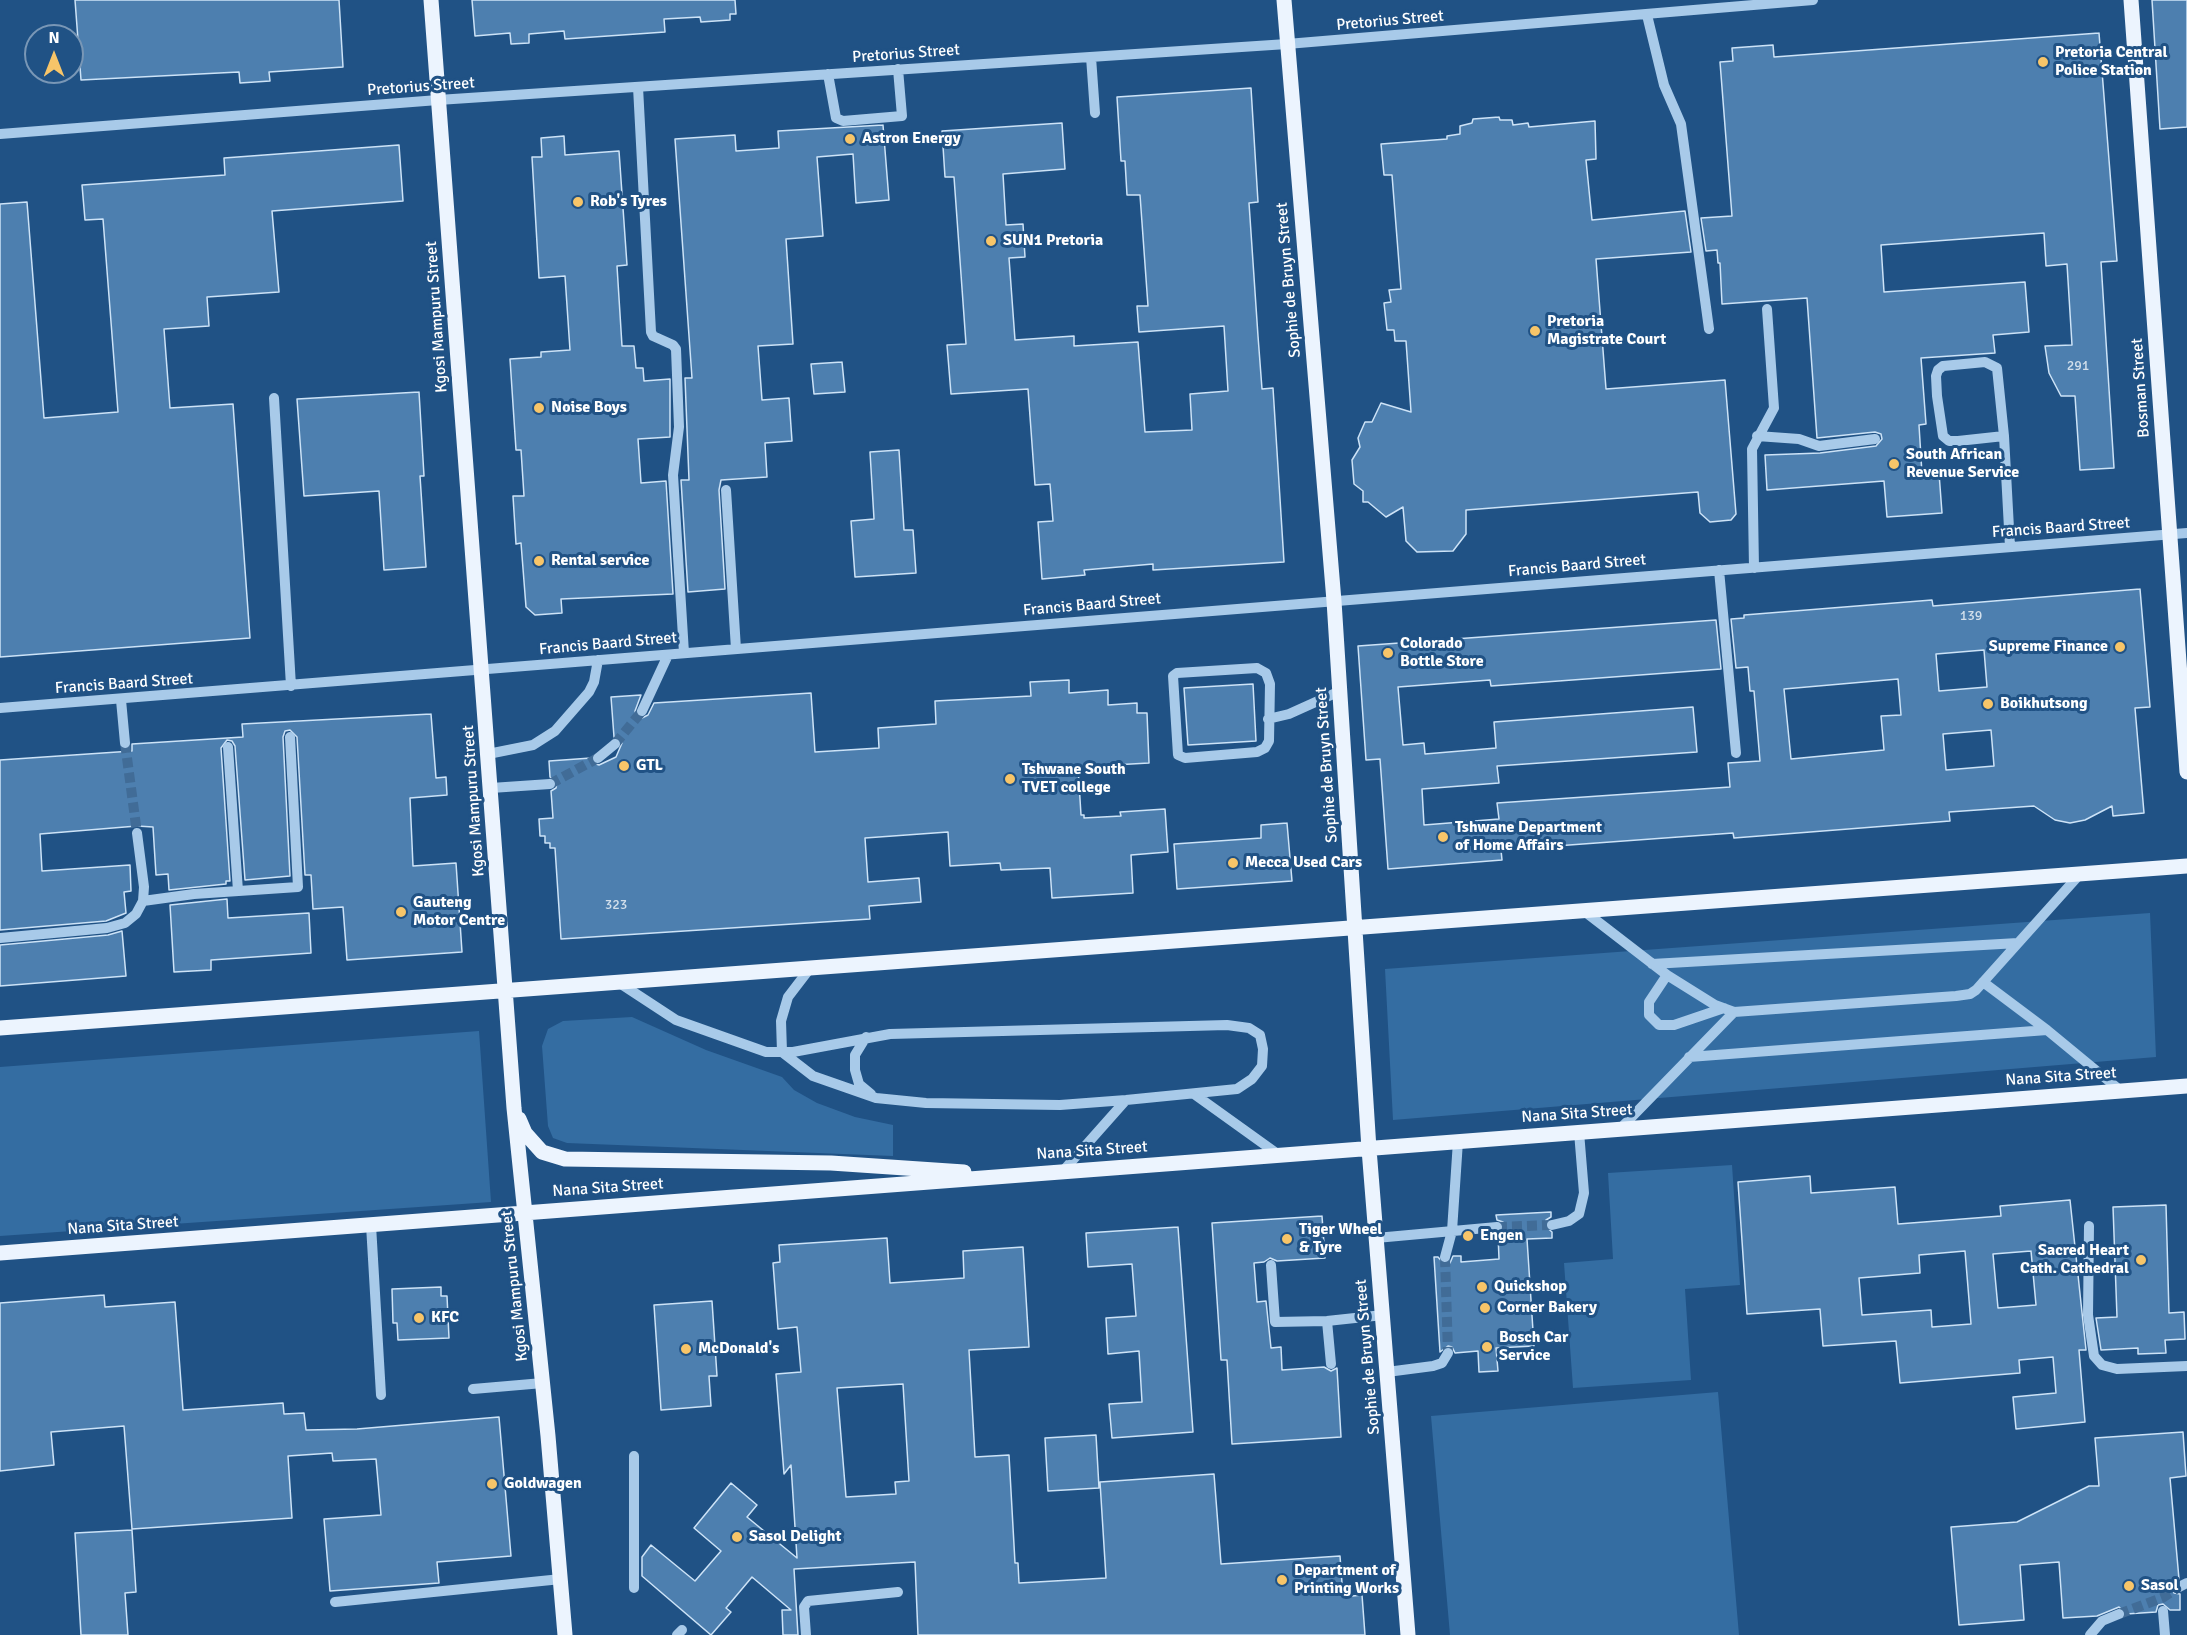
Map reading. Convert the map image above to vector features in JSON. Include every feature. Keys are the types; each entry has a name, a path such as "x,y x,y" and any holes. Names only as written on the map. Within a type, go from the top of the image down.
{"main road":[{"name":"Kgosi Mampuru Street","path":"430,0 483,670 514,1108 543,1383 565,1635"},
{"name":"Sophie de Bruyn Street","path":"1284,0 1334,601 1369,1149 1408,1635"},
{"name":"Bosman Street","path":"2131,0 2187,772"},
{"path":"0,1028 2187,866"},
{"name":"Nana Sita Street","path":"0,1253 2187,1086"},
{"path":"514,1108 532,1143 542,1152 565,1159 831,1163 1012,1175"}],"street":[{"name":"Pretorius Street","path":"0,134 438,100 1287,44 1813,0"},
{"path":"1647,15 1664,86 1681,124 1709,329"},
{"path":"1091,57 1095,113"},
{"path":"828,74 836,118 843,121 902,116 898,69"},
{"path":"638,87 651,332 653,336 673,345 676,349 679,427 673,475 684,653"},
{"path":"1754,568 1752,449 1774,408 1767,309"},
{"path":"2004,436 1958,441 1949,441 1943,436 1936,386 1938,370 1943,366 1985,362 1997,368 2004,436 2010,547"},
{"path":"274,398 291,686"},
{"path":"1757,436 1801,440 1819,446 1875,439"},
{"path":"726,490 736,649"},
{"name":"Francis Baard Street","path":"0,708 2187,533"},
{"path":"1719,570 1736,753"},
{"path":"642,711 668,655"},
{"path":"488,754 533,745 555,731 589,692 594,682 598,660"},
{"path":"1257,668 1266,673 1269,684 1269,719 1269,741 1265,748 1257,752 1185,758 1178,755 1173,676 1177,673 1257,668"},
{"path":"1269,719 1289,714 1340,691"},
{"path":"121,700 125,742"},
{"path":"143,901 298,887 290,737"},
{"path":"598,758 615,744"},
{"path":"228,747 238,891"},
{"path":"491,788 550,784"},
{"path":"0,938 106,928 125,923 136,914 143,901 144,887 137,833"},
{"path":"1667,975 1649,1002 1649,1015 1659,1025 1674,1025 1729,1010 1970,994 2080,874"},
{"path":"1584,911 1667,975 1703,998 1729,1010"},
{"path":"1652,964 2018,943"},
{"path":"782,1052 781,1020 788,997 811,967"},
{"path":"618,982 676,1020 766,1052 782,1052 890,1034 1227,1025 1249,1029 1260,1035 1263,1049 1262,1066 1252,1079 1237,1089 1060,1105 926,1103 876,1098 813,1076 782,1052"},
{"path":"1983,982 2047,1030 2121,1091"},
{"path":"1620,1129 1689,1057 1729,1010"},
{"path":"1689,1057 2047,1030"},
{"path":"866,1037 855,1056 855,1070 859,1084 876,1098"},
{"path":"1194,1094 1280,1155"},
{"path":"1063,1172 1126,1100"},
{"path":"1552,1226 1569,1221 1580,1214 1584,1193 1579,1132"},
{"path":"1446,1257 1452,1231 1458,1142"},
{"path":"371,1225 381,1395"},
{"path":"2090,1226 2088,1315 2094,1356 2102,1365 2117,1369 2187,1366"},
{"path":"1376,1238 1497,1227"},
{"path":"1271,1265 1275,1322 1327,1321 1383,1315"},
{"path":"1327,1321 1331,1364"},
{"path":"1387,1371 1433,1366 1442,1363 1448,1353"},
{"path":"473,1389 543,1383"},
{"path":"634,1456 634,1588"},
{"path":"335,1602 561,1579"},
{"path":"806,1635 804,1606 808,1601 898,1592"},
{"path":"2163,1611 2165,1635"},
{"path":"2090,1635 2102,1621 2120,1614"}],"shaded area":[{"path":"2150,913 2156,1057 1393,1120 1385,969"},
{"path":"632,1017 706,1050 782,1077 794,1090 817,1103 855,1117 893,1125 893,1156 567,1143 553,1138 548,1126 542,1046 548,1029 563,1021"},
{"path":"479,1031 491,1202 0,1236 0,1067"},
{"path":"1732,1165 1740,1285 1685,1289 1691,1380 1573,1388 1564,1263 1613,1259 1608,1173"},
{"path":"1718,1392 1739,1635 1450,1635 1431,1416"}],"building":[{"path":"75,0 339,0 343,67 269,72 270,81 240,83 239,72 84,80 84,24 77,24"},
{"path":"472,0 735,0 736,14 730,14 730,20 701,22 700,17 664,19 665,32 565,39 564,31 529,34 529,43 511,44 510,33 475,36"},
{"path":"2152,0 2187,0 2187,127 2160,129"},
{"path":"2099,33 2117,261 2101,262 2114,468 2080,470 2075,396 2061,396 2049,373 2045,346 2072,345 2067,264 2046,266 2044,233 1881,245 1884,292 2025,282 2029,332 1993,335 1995,353 1921,358 1926,424 1919,425 1922,474 1939,473 1942,513 1887,517 1884,481 1767,490 1765,455 1820,453 1876,446 1882,439 1881,434 1875,432 1817,438 1807,298 1722,304 1717,250 1706,251 1701,218 1732,216 1720,62 1733,61 1732,48 1773,45 1774,57"},
{"path":"1251,88 1258,202 1249,203 1258,336 1262,389 1273,388 1284,562 1153,570 1153,564 1084,570 1085,575 1042,579 1038,522 1053,521 1050,484 1035,485 1028,389 951,394 947,345 966,344 954,177 945,177 942,131 1062,123 1065,169 1003,174 1006,225 1023,224 1025,257 1009,258 1015,340 1074,336 1074,346 1138,342 1145,432 1192,430 1190,394 1228,391 1224,326 1139,332 1137,306 1148,306 1140,195 1127,195 1125,161 1121,161 1117,97"},
{"path":"1499,117 1500,120 1512,120 1513,125 1528,123 1529,127 1595,121 1596,159 1586,160 1592,220 1685,211 1691,252 1596,259 1606,389 1725,380 1736,514 1731,520 1710,522 1700,513 1698,492 1466,510 1466,534 1453,551 1417,552 1406,541 1403,507 1386,517 1368,502 1363,502 1363,491 1354,484 1352,460 1360,447 1358,438 1365,422 1372,422 1381,403 1411,412 1406,341 1395,341 1394,330 1387,330 1384,303 1391,302 1389,290 1401,289 1392,175 1384,175 1381,144 1447,139 1447,136 1460,134 1460,126 1472,123 1473,119"},
{"path":"883,125 889,200 856,203 853,154 817,157 823,236 786,239 793,344 758,346 762,400 789,398 792,441 765,443 767,477 721,480 719,490 725,589 688,592 681,480 689,480 685,378 692,378 675,139 735,135 736,151 779,148 778,131"},
{"path":"564,136 565,155 619,151 627,265 617,266 622,346 634,346 636,368 643,368 644,381 670,379 670,437 638,439 641,483 666,481 673,594 561,599 562,613 535,615 526,607 521,543 516,544 513,496 524,496 521,450 516,450 510,359 541,357 541,352 570,350 565,276 539,278 532,157 542,157 541,138"},
{"path":"399,145 403,201 272,211 279,292 207,297 209,326 164,329 170,408 233,404 250,638 0,657 0,204 27,202 44,418 118,412 103,219 85,220 82,185 225,175 224,158"},
{"path":"842,362 845,392 814,394 811,364"},
{"path":"419,392 424,476 420,476 426,567 384,570 379,491 304,496 297,399"},
{"path":"899,450 904,530 913,530 916,573 855,577 851,521 874,519 870,452"},
{"path":"2140,589 2150,707 2135,708 2144,813 2113,816 2112,806 2085,820 2070,823 2055,820 2034,806 1949,812 1950,821 1734,838 1733,833 1501,850 1502,860 1388,869 1380,759 1366,760 1358,646 1716,620 1721,669 1491,686 1490,680 1398,687 1403,745 1424,743 1425,754 1496,748 1494,722 1693,707 1697,752 1497,766 1499,783 1422,789 1424,825 1499,819 1497,803 1730,787 1728,763 1760,761 1754,691 1750,691 1748,667 1736,668 1731,619 1744,618 1744,615 1932,600 1933,606","holes":["1984,650 1987,687 1939,691 1936,654","1898,679 1901,715 1881,716 1884,750 1791,759 1784,689","1991,730 1994,766 1946,770 1943,734"]},
{"path":"1069,680 1069,693 1108,690 1108,705 1137,703 1137,713 1147,713 1149,763 1078,767 1081,815 1084,815 1084,818 1121,816 1120,812 1165,809 1168,852 1131,855 1133,893 1052,898 1050,868 1001,870 1000,863 950,866 948,832 865,838 868,882 919,878 921,902 869,906 870,919 561,939 555,848 550,848 550,843 545,843 545,836 540,836 539,819 553,818 551,791 556,788 557,783 550,777 549,761 591,758 593,763 599,765 616,757 622,743 620,739 614,737 611,697 641,695 635,711 636,716 642,718 648,715 654,703 811,693 815,752 879,748 878,728 936,724 935,701 1031,696 1030,682"},
{"path":"1253,684 1256,741 1188,745 1184,688"},
{"path":"431,714 436,778 446,777 447,795 410,798 413,866 456,863 462,952 347,960 343,907 313,909 311,875 305,875 297,737 290,730 285,731 283,737 290,876 245,880 235,746 232,741 227,740 221,748 230,881 226,881 226,884 169,890 168,874 156,875 153,827 137,826 40,834 42,871 130,865 131,891 124,892 126,913 106,921 0,930 0,760 132,751 132,744 243,737 242,724"},
{"name":"Mecca Used Cars","path":"1287,823 1292,881 1177,889 1174,844 1261,838 1261,825"},
{"path":"227,899 228,918 309,913 311,953 211,960 211,970 174,972 170,905"},
{"path":"122,931 126,976 0,986 0,945 108,935"},
{"path":"1810,1176 1811,1193 1895,1187 1898,1224 2001,1216 2000,1206 2070,1200 2086,1350 2079,1350 2085,1422 2016,1429 2013,1397 2056,1393 2053,1357 2019,1360 2020,1373 1900,1383 1896,1341 1823,1346 1820,1309 1747,1314 1738,1182","holes":["1965,1251 1971,1324 1932,1327 1931,1310 1862,1315 1859,1278 1920,1273 1919,1255","2031,1251 2036,1305 1998,1308 1993,1254"]},
{"name":"Sacred Heart Cath. Cathedral","path":"2166,1205 2169,1313 2184,1312 2185,1339 2165,1340 2166,1353 2138,1354 2138,1348 2101,1350 2096,1318 2117,1317 2113,1207"},
{"path":"1551,1212 1551,1217 1546,1220 1545,1226 1552,1232 1552,1238 1527,1239 1534,1346 1496,1348 1498,1371 1479,1372 1478,1351 1455,1353 1452,1347 1448,1346 1440,1352 1434,1257 1438,1257 1444,1264 1450,1263 1453,1256 1461,1256 1461,1262 1499,1259 1498,1234 1504,1227 1503,1222 1497,1220 1496,1215"},
{"path":"1322,1216 1325,1258 1277,1261 1270,1258 1264,1262 1254,1263 1257,1302 1266,1301 1271,1348 1281,1347 1282,1370 1324,1367 1331,1371 1337,1368 1341,1437 1232,1444 1227,1360 1221,1360 1212,1223"},
{"path":"1178,1227 1193,1432 1112,1438 1109,1404 1142,1402 1139,1351 1108,1354 1106,1318 1136,1316 1132,1264 1088,1267 1086,1233"},
{"path":"887,1238 890,1283 964,1278 963,1251 1023,1247 1029,1347 969,1350 975,1457 1009,1455 1015,1563 1018,1563 1019,1583 1106,1578 1100,1482 1214,1474 1221,1564 1340,1556 1343,1597 1362,1595 1365,1635 918,1635 915,1562 794,1569 798,1635 783,1635 782,1610 791,1610 752,1577 726,1608 731,1612 711,1635 642,1576 642,1557 651,1545 695,1581 721,1551 694,1528 731,1483 757,1505 747,1517 797,1558 791,1465 784,1474 776,1374 801,1372 797,1327 778,1329 773,1263 780,1262 779,1245","holes":["903,1384 909,1481 895,1482 896,1494 846,1497 837,1388"]},
{"name":"KFC","path":"441,1287 441,1296 447,1296 449,1338 398,1340 397,1323 393,1323 392,1289"},
{"path":"104,1295 105,1307 175,1302 183,1410 283,1403 284,1414 304,1413 306,1430 357,1429 499,1417 511,1556 437,1562 439,1583 330,1591 324,1519 381,1515 376,1459 333,1461 332,1453 288,1456 292,1518 132,1529 124,1426 51,1432 54,1465 0,1471 0,1303"},
{"name":"McDonald's","path":"712,1301 717,1376 709,1376 711,1406 661,1410 654,1305"},
{"path":"2183,1432 2186,1476 2170,1478 2179,1579 2172,1587 2174,1593 2180,1594 2180,1610 2170,1610 2163,1604 2158,1605 2156,1612 2126,1614 2119,1607 2097,1616 2063,1618 2059,1562 2020,1565 2024,1620 1959,1625 1951,1527 2017,1522 2089,1486 2099,1486 2095,1438"},
{"path":"1096,1435 1099,1488 1048,1491 1045,1438"},
{"path":"132,1530 136,1592 125,1593 128,1635 81,1635 75,1533"}],"tunnel":[{"path":"615,744 642,711"},
{"path":"125,743 137,833"},
{"path":"550,784 598,758"},
{"path":"1497,1227 1552,1225"},
{"path":"1445,1257 1448,1353"},
{"path":"2119,1614 2162,1598 2179,1587"}],"place":[{"name":"Pretoria Central Police Station","path":"2043,62"},
{"name":"Astron Energy","path":"850,139"},
{"name":"Rob's Tyres","path":"578,202"},
{"name":"SUN1 Pretoria","path":"991,241"},
{"name":"Pretoria Magistrate Court","path":"1535,331"},
{"name":"Noise Boys","path":"539,408"},
{"name":"South African Revenue Service","path":"1894,464"},
{"name":"Rental service","path":"539,561"},
{"name":"Supreme Finance","path":"2120,647"},
{"name":"Colorado Bottle Store","path":"1388,653"},
{"name":"Boikhutsong","path":"1988,704"},
{"name":"GTL","path":"624,766"},
{"name":"Tshwane South TVET college","path":"1010,779"},
{"name":"Tshwane Department of Home Affairs","path":"1443,837"},
{"name":"Mecca Used Cars","path":"1233,863"},
{"name":"Gauteng Motor Centre","path":"401,912"},
{"name":"Engen","path":"1468,1236"},
{"name":"Tiger Wheel & Tyre","path":"1287,1239"},
{"name":"Sacred Heart Cath. Cathedral","path":"2141,1260"},
{"name":"Quickshop","path":"1482,1287"},
{"name":"Corner Bakery","path":"1485,1308"},
{"name":"KFC","path":"419,1318"},
{"name":"Bosch Car Service","path":"1487,1347"},
{"name":"McDonald's","path":"686,1349"},
{"name":"Goldwagen","path":"492,1484"},
{"name":"Sasol Delight","path":"737,1537"},
{"name":"Department of Printing Works","path":"1282,1580"},
{"name":"Sasol","path":"2129,1586"}]}
